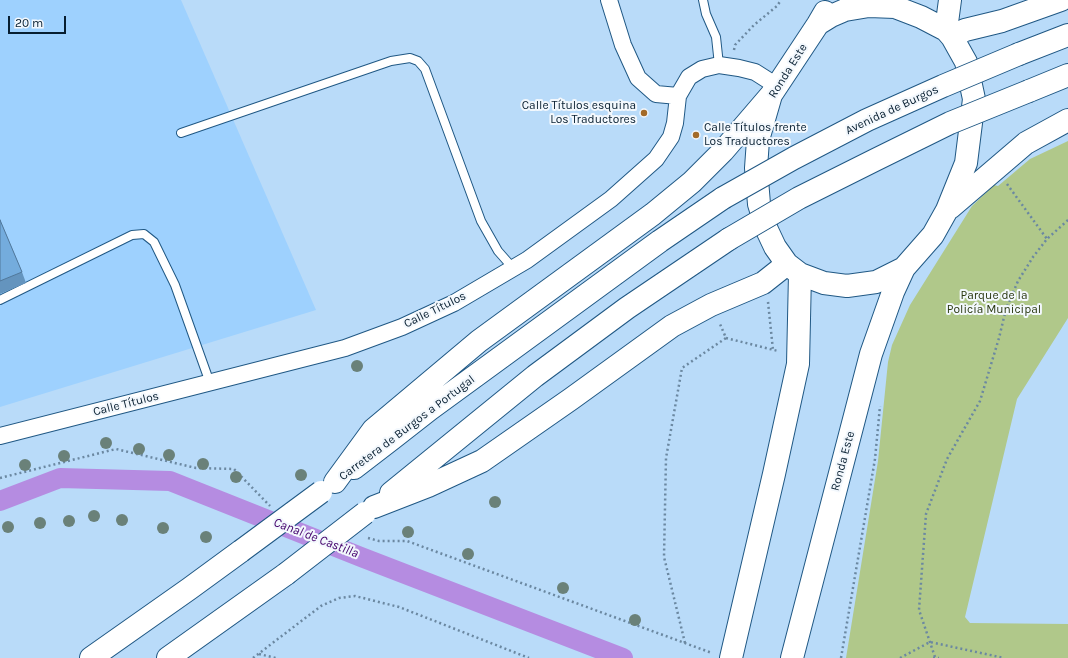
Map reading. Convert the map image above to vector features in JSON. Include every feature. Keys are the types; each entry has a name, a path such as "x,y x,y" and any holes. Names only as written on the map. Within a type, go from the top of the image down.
{"highway":[{"name":"Ronda Este","path":"831,0 818,24 774,90 758,140 756,168 759,204 767,230 775,247 793,269 824,283 847,286 876,282 904,268"},
{"path":"950,0 949,33 1002,21 1057,0"},
{"name":"Ronda Este","path":"794,649 871,354 893,292 904,268 932,235 947,210 966,163 974,99 966,62 949,33 921,16 895,8 869,6 845,10 818,24"},
{"name":"Avenida de Burgos","path":"723,198 794,158 867,120 943,86 1068,35"},
{"path":"171,657 286,574 370,510 536,376 627,308 729,239 799,198 950,123 1068,75"},
{"path":"328,487 373,430 479,341 652,214 692,182 723,151 774,90"},
{"path":"947,210 1026,143 1068,120"},
{"name":"Carretera de Burgos a Portugal","path":"91,658 189,589 328,487 430,408 660,241 723,198"},
{"path":"370,510 428,486 482,461 672,326 711,305 763,284 793,269 798,364 739,626 725,657"},
{"path":"117,658 189,589"}],"street":[{"path":"609,0 623,45 638,78 656,94 678,96"},
{"name":"Calle Títulos","path":"0,436 345,348 402,327 454,303 527,260 611,199 656,159 671,137 675,123 678,96 689,78 702,69 719,65 755,72 774,90"}],"lane":[{"path":"703,0 706,14 716,37 719,65"},
{"path":"180,133 391,62 410,58 418,61 425,69 481,221 498,251 513,268"},
{"path":"0,300 132,235 144,234 154,242 175,285 210,383"}],"path":[{"path":"735,45 754,24 777,6 781,0"},
{"path":"1013,191 1047,239"},
{"path":"939,658 934,658 919,610 926,514 947,459 980,400 999,338 1006,309 1018,281 1033,257 1047,239 1068,220"},
{"path":"767,297 773,350"},
{"path":"711,305 726,338"},
{"path":"685,644 664,558 666,458 682,368 726,338 798,356"},
{"path":"841,658 875,460 880,406"},
{"path":"0,478 116,449 196,468 234,470 269,506 276,508"},
{"path":"365,537 380,541 407,541 685,644 725,657"},
{"path":"253,658 322,606 339,598 355,596 399,607 528,658"},
{"path":"900,658 930,642 1004,658"},
{"path":"259,654 276,658"}],"shaded area":[{"path":"0,0 181,0 316,310 0,407"}],"green space":[{"name":"Parque de la Policía Municipal","path":"1068,141 1068,318 1017,399 965,617 970,623 1068,624 1068,658 846,658 878,461 888,362 892,345 910,305 972,206 994,185 998,186 1030,159"}],"building":[{"path":"0,220 22,272 0,281"}],"waterway":[{"name":"Canal de Castilla","path":"0,501 60,478 170,481 361,557 623,658"}],"place":[{"name":"Calle Títulos esquina Los Traductores","path":"644,113"},
{"name":"Calle Títulos frente Los Traductores","path":"696,135"}]}
